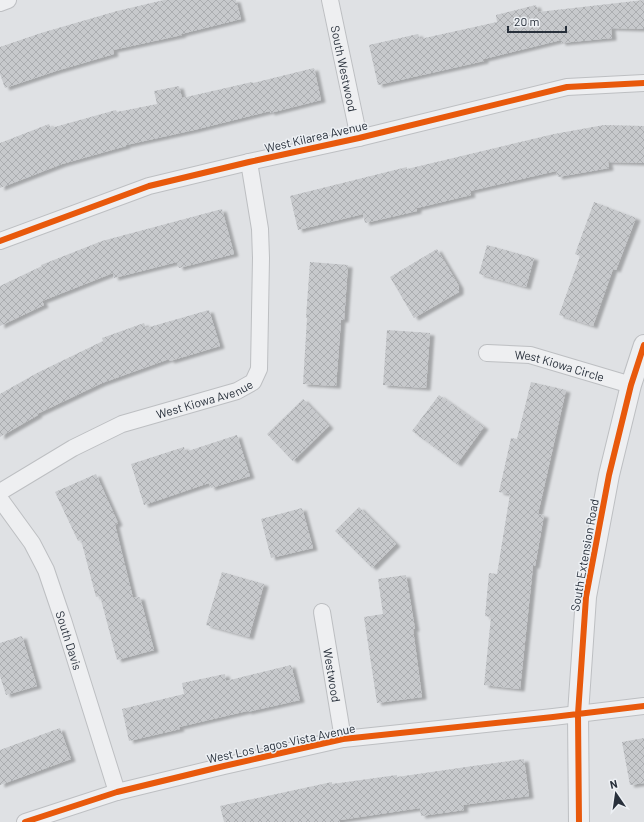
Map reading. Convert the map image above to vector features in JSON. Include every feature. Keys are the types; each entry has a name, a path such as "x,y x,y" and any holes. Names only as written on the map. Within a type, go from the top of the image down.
{"street":[{"path":"0,2 8,0"},
{"name":"South Westwood","path":"330,0 360,138"},
{"name":"West Kilarea Avenue","path":"0,241 149,186 249,162 360,138 567,88 644,83"},
{"name":"West Kiowa Avenue","path":"0,492 73,448 122,424 236,391 253,382 259,369 261,258 260,229 249,162"},
{"name":"South Extension Road","path":"579,822 578,714 586,597 609,475 631,385 644,345"},
{"name":"West Kiowa Circle","path":"487,353 530,354 631,385"},
{"name":"South Davis","path":"0,499 32,543 46,570 117,792"},
{"name":"Westwood","path":"322,612 343,739"},
{"name":"West Los Lagos Vista Avenue","path":"25,822 117,792 343,739 644,706"}],"building":[{"path":"164,0 236,0 241,19 181,34 182,35 113,50 114,54 5,88 0,74 0,47 41,33 117,11"},
{"path":"644,0 644,29 611,28 612,38 561,43 561,40 484,59 484,61 378,85 369,45 418,34 420,39 497,22 496,15 536,5 538,12"},
{"path":"314,68 321,100 126,145 62,164 0,188 0,143 49,124 51,128 116,110 117,112 157,104 154,91 179,86 182,98"},
{"path":"604,125 644,126 644,163 608,162 609,168 558,177 556,171 470,191 471,195 417,208 417,211 365,223 363,214 298,230 290,196 407,167 407,169 554,134"},
{"path":"594,202 636,218 616,270 613,269 593,326 559,315 580,256 575,254"},
{"path":"222,209 234,254 179,268 177,262 114,278 113,273 42,301 44,305 0,326 0,286 42,266 41,265 102,241"},
{"path":"487,245 534,258 526,287 479,274"},
{"path":"437,249 459,286 459,292 414,318 390,277"},
{"path":"310,262 348,265 344,320 341,320 336,386 303,384"},
{"path":"209,310 220,346 170,361 169,359 102,383 37,414 38,415 0,437 0,394 37,373 103,341 102,338 144,323 146,328"},
{"path":"387,330 430,333 426,388 383,385"},
{"path":"531,382 566,390 538,514 544,515 535,566 533,566 520,689 484,685 491,617 485,616 489,573 497,574 510,494 499,492 511,438 517,439"},
{"path":"439,395 484,427 457,464 412,431"},
{"path":"303,399 329,426 293,461 267,434"},
{"path":"237,435 250,476 211,488 209,483 144,505 131,464 184,447 185,452"},
{"path":"96,474 118,523 115,525 133,598 140,597 154,650 117,660 100,596 96,597 81,540 78,541 55,492"},
{"path":"359,507 396,544 372,568 335,531"},
{"path":"302,508 313,548 271,558 261,519"},
{"path":"222,572 264,584 249,637 206,625"},
{"path":"406,575 415,629 413,629 422,697 377,703 364,617 383,614 378,579"},
{"path":"22,636 37,686 6,695 0,676 0,643"},
{"path":"291,665 300,700 179,727 180,729 129,741 122,709 184,694 182,683 225,674 226,681"},
{"path":"60,728 71,759 0,785 0,750"},
{"path":"644,738 644,783 630,785 622,742"},
{"path":"524,759 529,796 463,805 464,810 421,816 420,808 340,820 340,822 224,822 220,806 332,782 332,784 397,775 397,777"}],"cycle path":[{"path":"0,241 149,186 359,138 567,87 644,83"},
{"path":"579,822 578,714 586,597 609,475 631,385 644,345"},
{"path":"25,822 117,792 343,739 644,706"}]}
